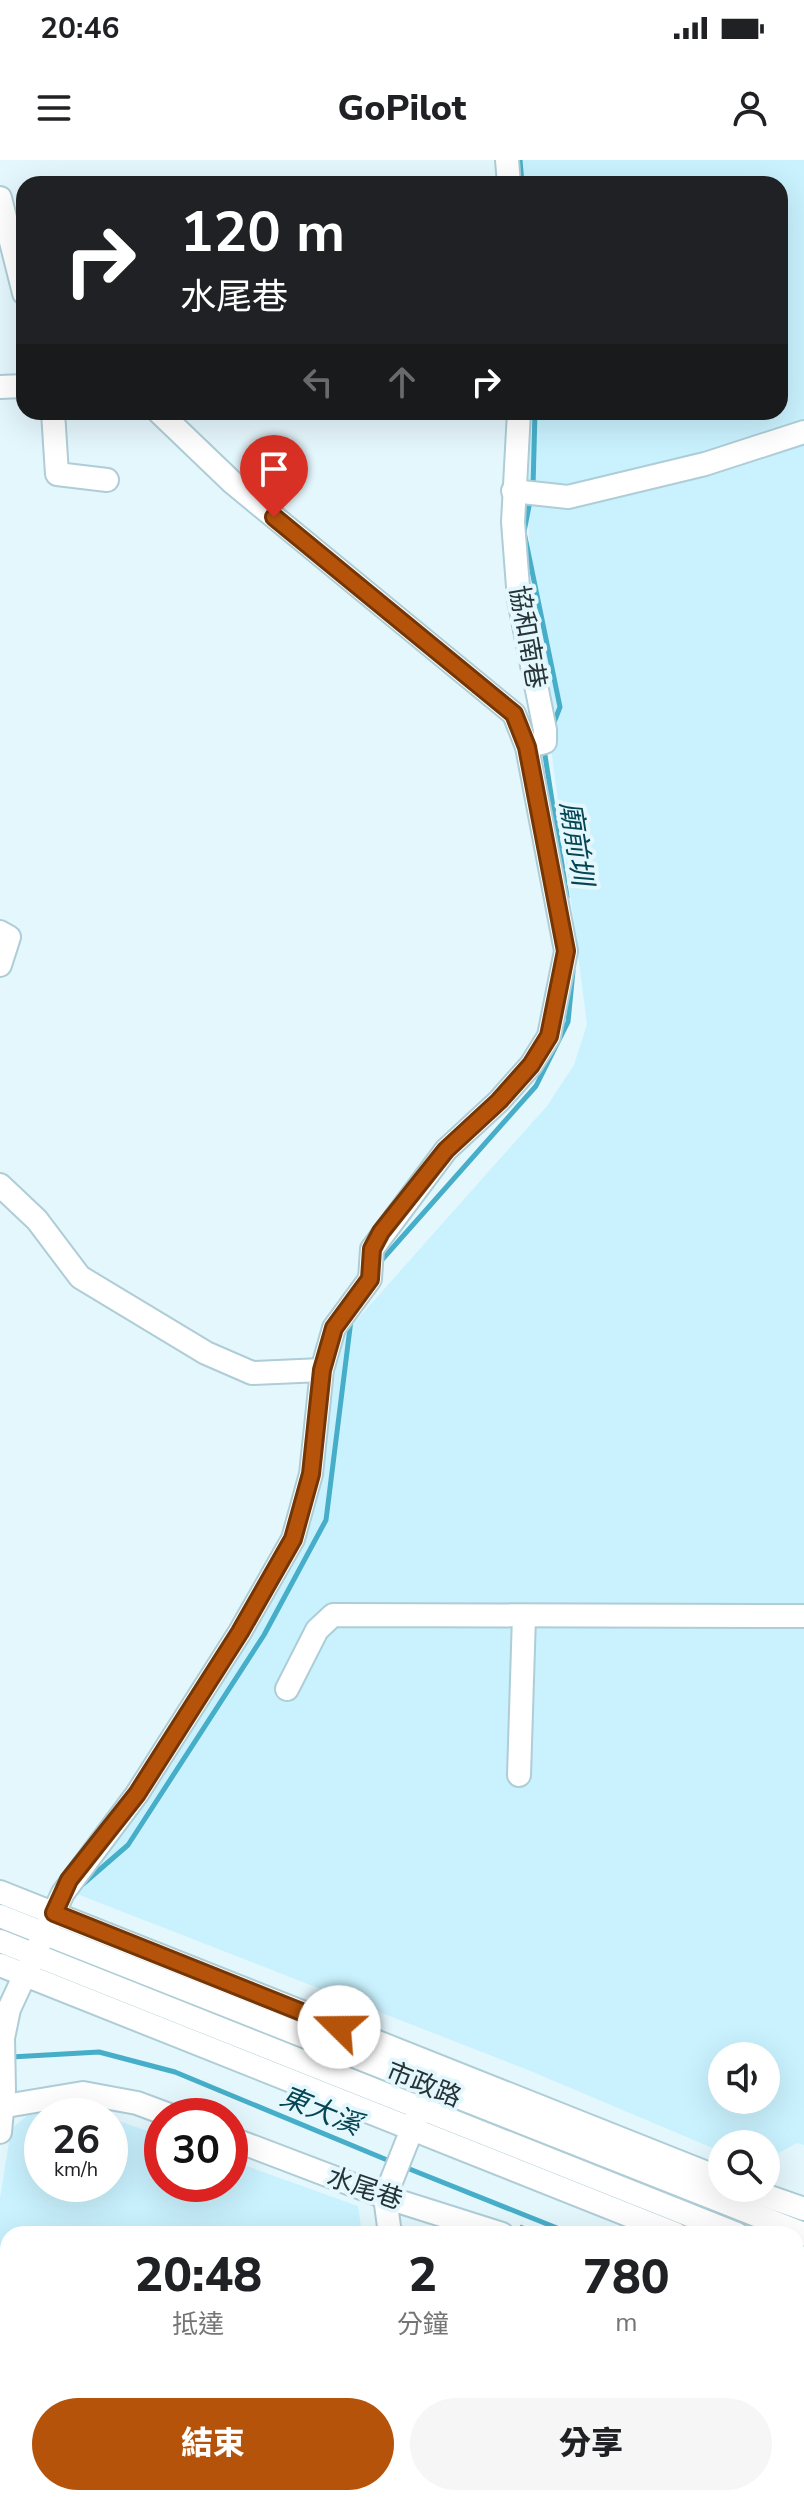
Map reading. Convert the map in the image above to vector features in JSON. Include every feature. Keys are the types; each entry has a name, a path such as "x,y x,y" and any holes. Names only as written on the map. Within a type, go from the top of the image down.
{"street":[{"path":"0,198 16,261"},
{"path":"54,420 57,474 107,480"},
{"name":"協和南巷","path":"167,420 233,483 514,714 527,747 545,742 545,730 519,600 513,491 518,420"},
{"path":"513,491 568,497 705,464 804,432"},
{"path":"0,2132 2,2032 58,1903 137,1794 240,1632 293,1539 311,1474 322,1370 334,1328 370,1279 372,1249 381,1232 446,1150 499,1101 531,1065 549,1036 566,951 527,747"},
{"path":"0,932 9,937 0,965"},
{"path":"0,1185 37,1220 80,1277 206,1353 252,1373 322,1370"},
{"path":"287,1689 317,1630 333,1615 804,1616"},
{"path":"519,1775 524,1616"},
{"name":"市政路","path":"0,1892 58,1903 437,2068 786,2226"},
{"name":"市政路","path":"0,1916 34,1954 437,2068 708,2174"},
{"name":"市政路","path":"0,1941 416,2118 658,2226"},
{"name":"市政路","path":"0,1965 34,1954"},
{"path":"389,2226 385,2197 437,2068"},
{"path":"2,2101 83,2093 144,2106"},
{"name":"市政路","path":"416,2118 715,2226"},
{"name":"水尾巷","path":"248,2145 385,2197 477,2226"},
{"path":"780,2201 804,2209"}],"shaded area":[{"path":"514,160 804,160 804,2145 797,2143 780,2152 780,2130 708,2130 708,2146 528,2070 72,1892 171,1758 322,1464 337,1361 346,1332 547,1106 574,1065 587,1024 533,609 527,502 530,420 788,420 788,176 515,176"},
{"path":"24,2118 24,2202 128,2202 128,2124 144,2130 144,2202 248,2202 248,2166 358,2206 361,2226 0,2226 0,2198 11,2129"}],"waterway":[{"name":"廟前圳","path":"520,160 521,176"},
{"name":"廟前圳","path":"533,487 535,420"},
{"name":"廟前圳","path":"530,501 524,532 560,707 553,725"},
{"name":"廟前圳","path":"544,749 567,897"},
{"name":"廟前圳","path":"380,1262 536,1086 568,1022 573,971"},
{"name":"廟前圳","path":"83,1884 128,1845 264,1635 326,1520 351,1320"},
{"name":"東大溪","path":"11,2057 99,2052 175,2072 392,2162"},
{"name":"東大溪","path":"402,2166 552,2226"}],"route":[{"path":"274,517 514,714 527,747 566,951 549,1036 531,1065 499,1101 446,1150 381,1232 372,1249 370,1279 334,1328 322,1370 311,1474 293,1539 240,1632 137,1794 69,1880 54,1913 339,2027"}]}
